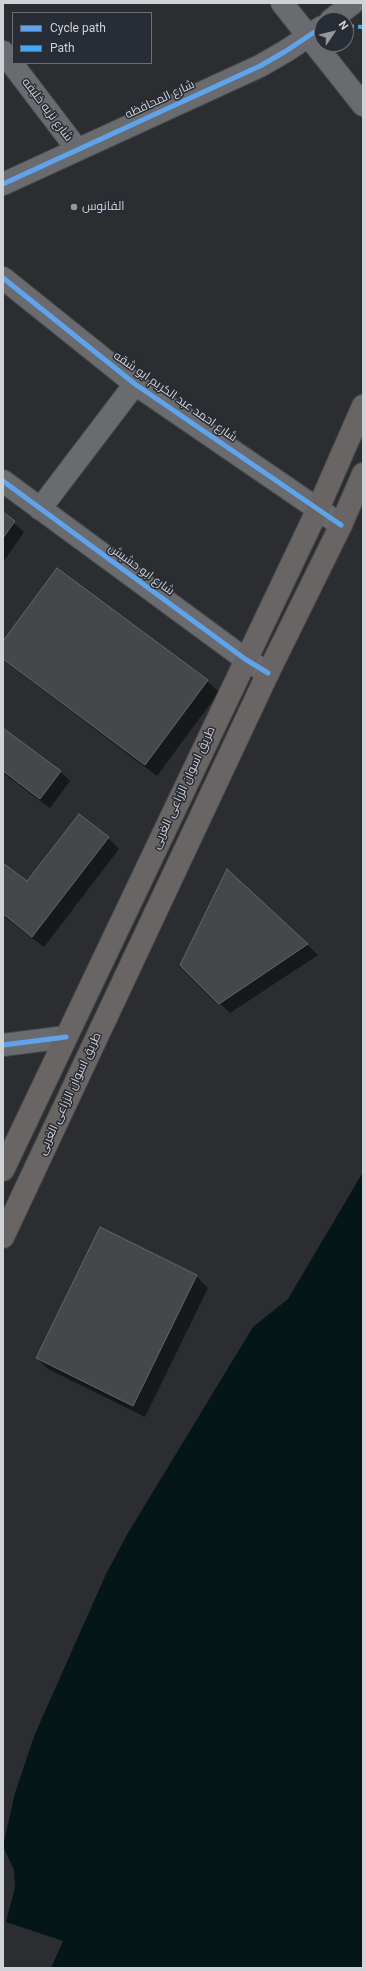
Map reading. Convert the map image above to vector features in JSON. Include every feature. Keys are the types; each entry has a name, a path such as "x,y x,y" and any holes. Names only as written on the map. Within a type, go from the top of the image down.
{"main road":[{"name":"طريق اسوان الزراعى الغربى","path":"3,1170 245,659 318,509 363,406"},
{"name":"طريق اسوان الزراعى الغربى","path":"3,1237 268,673 341,525 363,474"}],"street":[{"path":"282,3 314,31"},
{"path":"341,12 353,3"},
{"name":"شارع المحافظه","path":"3,184 260,66 314,33"},
{"name":"شارع نزيه خليفه","path":"3,52 12,64"},
{"path":"328,52 363,105"},
{"name":"شارع نزيه خليفه","path":"12,64 77,149"},
{"name":"شارع احمد عبد الكريم ابو شقه","path":"3,278 135,384 341,525"},
{"path":"40,509 135,384"},
{"name":"شارع ابو حشيش","path":"3,481 245,659 268,673"},
{"path":"3,1045 66,1037"}],"shaded area":[{"path":"363,1172 363,1968 51,1968 63,1941 6,1922 15,1887 14,1870 3,1846 15,1793 35,1734 106,1574 128,1533 253,1327 288,1299"}],"building":[{"path":"3,512 15,521 3,538"},
{"path":"57,568 208,680 145,765 3,659 3,641"},
{"path":"3,728 61,771 40,799 3,771"},
{"path":"79,814 109,837 32,937 3,914 3,863 27,881"},
{"path":"227,869 308,944 219,1004 180,965"},
{"path":"100,1227 197,1275 133,1406 36,1358"}],"marked path":[{"path":"354,26 363,27"}],"cycle path":[{"path":"3,184 260,66 314,32"},
{"path":"3,278 135,384 341,525"},
{"path":"3,481 245,659 268,673"},
{"path":"3,1045 66,1037"}],"place":[{"name":"الفانوس","path":"74,207"}]}
